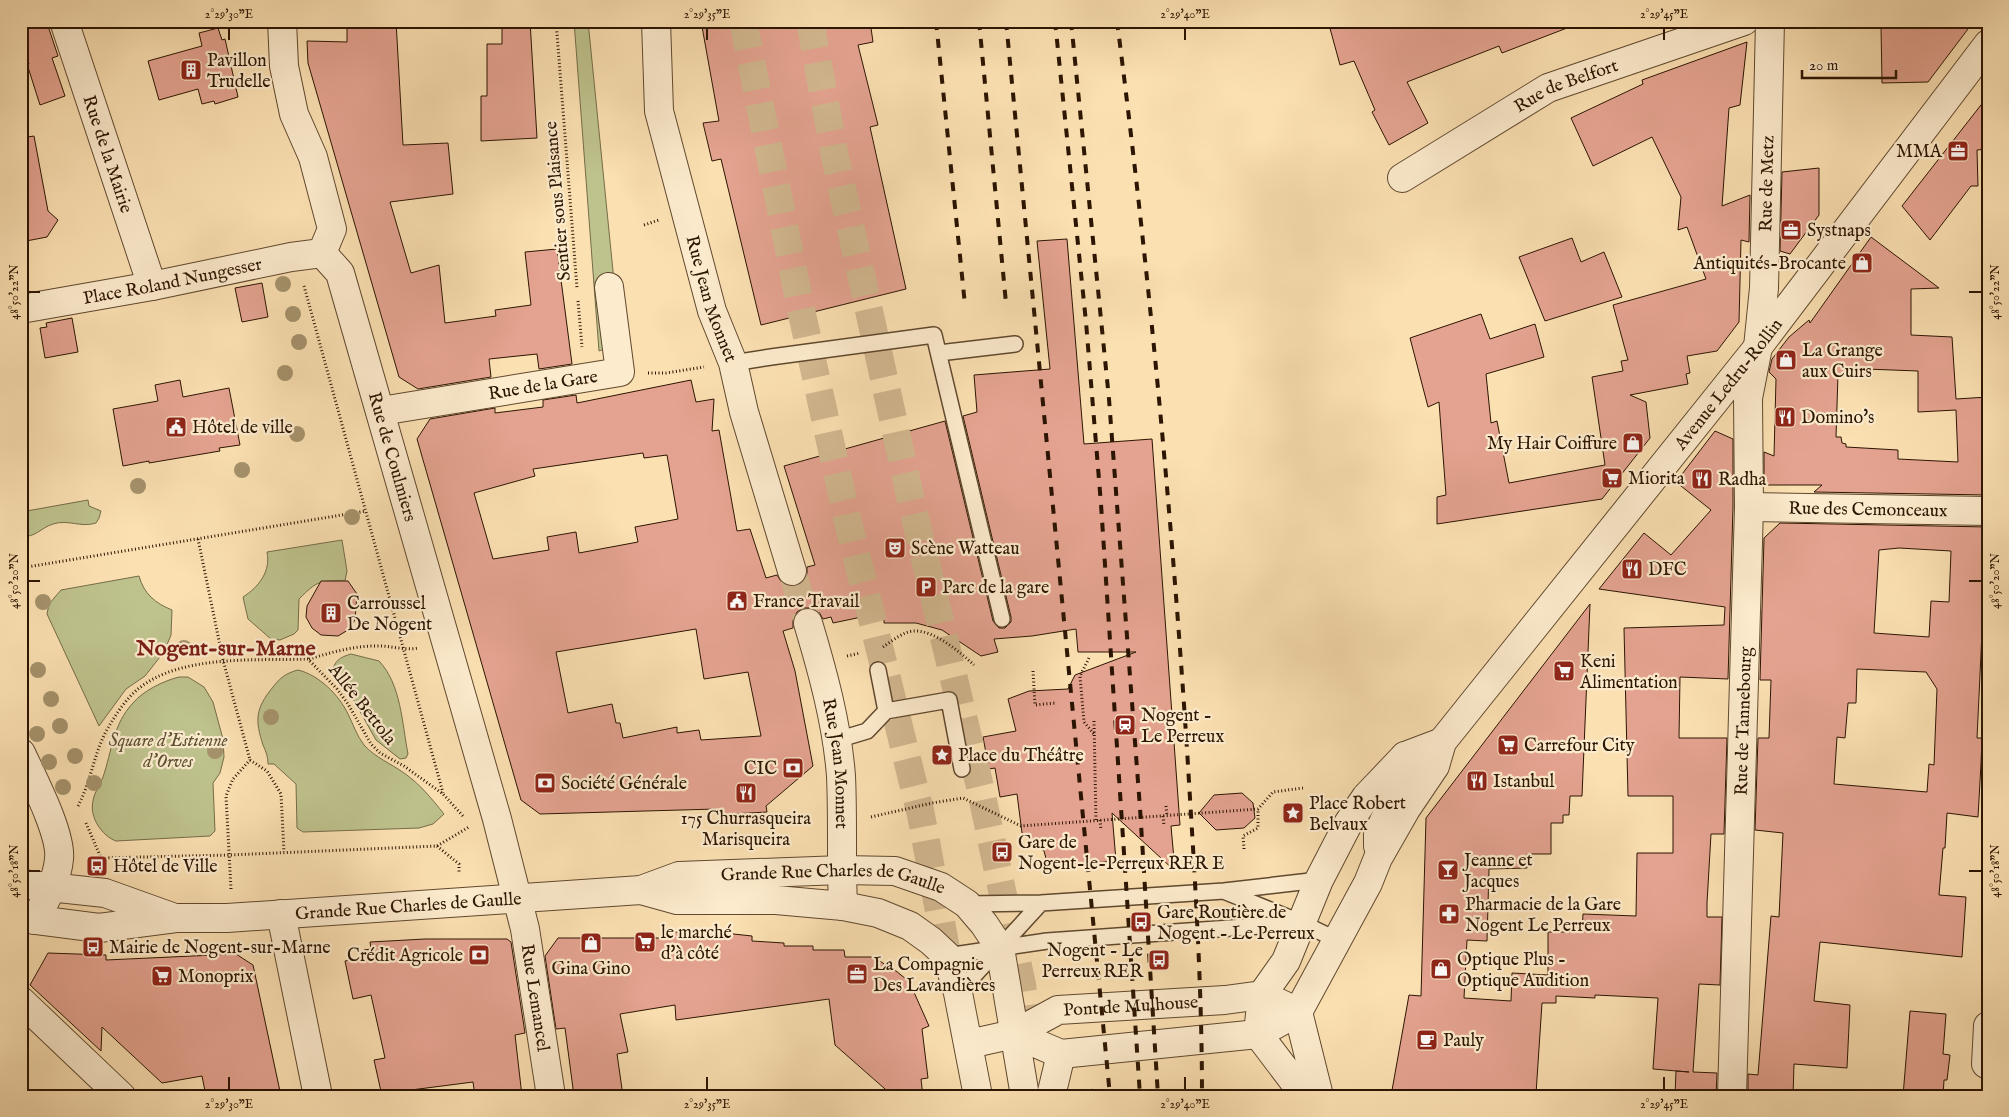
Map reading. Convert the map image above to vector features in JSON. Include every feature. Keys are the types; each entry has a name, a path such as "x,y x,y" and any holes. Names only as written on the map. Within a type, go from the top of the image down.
{"street":[{"name":"Rue de la Mairie","path":"64,21 152,286"},
{"path":"282,21 284,66 294,114 313,157 332,229 322,253"},
{"name":"Rue Jean Monnet","path":"656,21 659,111 712,311 733,363 744,412 792,571"},
{"name":"Rue de Belfort","path":"1402,178 1548,88 1744,21"},
{"name":"Rue de Metz","path":"1758,347 1764,288 1770,21"},
{"name":"Avenue Ledru-Rollin","path":"1298,1012 1368,883 1378,858 1406,809 1435,766 1442,742 1758,347 1988,44"},
{"name":"Place Roland Nungesser","path":"21,309 152,286 290,257 322,253"},
{"name":"Rue de Coulmiers","path":"322,253 340,273 381,411 518,898"},
{"name":"Rue de la Gare","path":"381,411 620,372 609,287"},
{"name":"Rue de Tannebourg","path":"1732,1096 1749,507 1748,398 1758,347"},
{"name":"Rue des Cemonceaux","path":"1749,507 1988,511"},
{"name":"Rue Jean Monnet","path":"808,623 820,664 837,740 842,810 842,906"},
{"path":"1305,1096 1258,1034 1262,995 1286,961 1320,880 1349,822 1362,803 1405,756 1442,742"},
{"path":"21,753 54,828 60,857 52,888 28,919"},
{"name":"Avenue Ledru-Rollin","path":"1378,858 1378,834 1403,780 1405,756"},
{"name":"Grande Rue Charles de Gaulle","path":"28,919 99,928 176,918 234,917 641,890 679,876 842,870 895,871 941,886 966,904 984,924 1000,948"},
{"name":"Grande Rue Charles de Gaulle","path":"21,884 105,893 176,918"},
{"name":"Grande Rue Charles de Gaulle","path":"641,890 677,900 776,900 842,906 878,913 910,926 931,941 947,956"},
{"name":"Rue Lemancel","path":"518,898 525,929 551,1096"},
{"path":"281,914 318,1096"},
{"path":"1000,948 1025,1096"},
{"path":"947,956 958,994 978,1096"},
{"path":"1262,995 1298,1012"},
{"name":"Pont de Mulhouse","path":"969,1044 1014,1034 1058,1010 1225,1000 1262,995"},
{"path":"21,1001 121,1096"},
{"path":"1014,1034 1061,1054 1258,1034 1298,1012"},
{"path":"1298,1012 1319,1096"},
{"path":"1986,1064 1988,1026"},
{"path":"1051,1096 1061,1054"}],"lane":[{"path":"733,363 771,356 934,335 1002,619"},
{"path":"939,353 1015,344"},
{"path":"878,670 886,711"},
{"path":"837,740 867,731 886,711 949,700 962,769"},
{"path":"966,904 1040,903 1224,891 1320,880"},
{"path":"1224,891 1302,923 1337,940"},
{"path":"958,994 1040,903"},
{"path":"947,956 1047,941 1302,923"}],"path":[{"name":"Sentier sous Plaisance","path":"556,21 577,289"},
{"path":"303,281 443,794"},
{"name":"Sentier sous Plaisance","path":"578,299 584,378"},
{"path":"666,373 700,368"},
{"path":"21,568 366,511"},
{"path":"198,539 223,660 250,760 268,771 281,794 284,852"},
{"path":"882,647 908,632 916,630 936,637 955,648 974,665"},
{"path":"308,659 344,649 368,646 410,650"},
{"path":"1090,658 1080,676 1084,722 1094,734"},
{"name":"Allée Bettola","path":"230,855 101,858 78,806 84,796 107,730 122,706 139,688 171,670 223,660 308,659 337,689 371,744 380,753 404,766 443,794 456,806"},
{"path":"1033,671 1035,705 1055,703"},
{"path":"1094,721 1098,821 1101,830"},
{"path":"234,917 226,796 233,779 250,760"},
{"path":"1244,850 1243,836 1258,828 1258,809 1273,792 1303,788"},
{"path":"872,816 932,802 963,798 1021,826 1258,809"},
{"path":"1164,826 1166,806"},
{"path":"230,855 437,846 471,825"},
{"path":"437,846 459,864 460,873"},
{"path":"1091,1089 1092,1096"}],"green space":[{"path":"574,21 588,21 613,271 617,344 599,351"},
{"path":"88,500 89,506 101,511 96,523 85,525 53,524 30,536 21,536 21,512"},
{"path":"342,540 347,571 345,581 319,583 299,599 298,630 294,634 280,640 271,639 248,619 243,597 262,578 267,566 267,552"},
{"name":"Square d'Estienne d'Orves","path":"139,576 147,593 160,604 172,610 171,635 164,652 145,676 126,689 99,726 47,614 49,604 61,590"},
{"path":"351,654 379,661 392,681 400,704 408,754 406,758 400,759 376,740 353,699 332,673 334,665 338,660"},
{"name":"Square d'Estienne d'Orves","path":"298,670 313,676 328,687 344,707 364,745 415,782 444,814 433,824 419,828 303,832 297,828 296,784 274,764 268,764 260,736 258,715 267,695 278,681"},
{"name":"Square d'Estienne d'Orves","path":"179,677 188,677 204,687 213,702 223,739 224,757 220,773 213,783 215,831 210,836 116,841 111,839 98,825 92,807 117,729 126,711 142,694 166,681"}],"building":[{"path":"347,21 396,21 403,145 448,143 453,194 390,202 411,273 439,265 445,323 496,316 495,310 531,305 525,252 557,249 572,364 539,369 537,354 489,359 491,377 418,389 399,377 308,63 307,41 347,42"},
{"path":"502,21 530,21 537,138 481,141 481,96 487,96 487,44 502,44"},
{"path":"701,21 870,21 873,42 858,45 878,125 870,127 906,289 761,325 721,159 712,161 703,123 719,121"},
{"path":"1328,21 1579,21 1580,23 1502,53 1499,46 1407,82 1428,123 1389,145 1372,112 1375,110 1354,61 1340,65"},
{"path":"1922,21 1974,21 1928,82 1882,83 1881,27 1922,25"},
{"path":"47,23 58,56 52,58 65,96 40,105 27,64 29,64 21,39 21,31"},
{"name":"Pavillon Trudelle","path":"218,28 222,40 225,39 238,97 215,104 214,101 202,104 198,89 159,100 148,61 202,46 199,33"},
{"path":"1747,42 1740,105 1729,108 1722,206 1750,195 1749,242 1741,240 1739,322 1717,351 1687,356 1690,373 1686,374 1688,384 1630,395 1646,402 1650,438 1602,499 1437,524 1437,497 1446,495 1439,402 1428,407 1410,338 1481,314 1490,339 1535,324 1544,357 1486,374 1491,423 1497,421 1509,483 1605,465 1592,377 1623,371 1621,361 1628,360 1613,305 1706,279 1687,227 1678,230 1681,197 1652,137 1593,166 1571,118 1643,84 1642,80"},
{"path":"1988,96 1988,149 1977,150 1978,186 1971,186 1930,240 1902,206"},
{"path":"34,136 48,211 58,220 47,237 21,242 21,138"},
{"path":"1819,168 1819,215 1790,254 1780,251 1782,172"},
{"path":"1871,237 1939,288 1911,289 1911,335 1952,337 1956,399 1988,397 1988,495 1814,492 1822,485 1764,485 1764,452 1774,456 1776,379 1769,372 1772,359 1789,337 1809,320 1810,323","holes":["1866,369 1918,371 1918,412 1956,410 1958,462 1898,459 1898,450 1846,447 1846,444 1842,443 1841,437 1836,437 1838,374 1865,374"]},
{"path":"1572,238 1581,262 1604,252 1622,297 1545,321 1519,257"},
{"path":"1067,239 1084,444 1152,439 1180,825 1171,826 1175,871 1112,813 1116,861 1048,866 1044,851 1022,833 1017,794 1000,797 995,768 989,769 983,737 1016,731 1008,699 1029,691 1068,689 1075,675 1136,652 1078,652 1076,629 1032,636 994,639 998,652 981,656 942,630 916,623 884,623 884,618 877,618 876,614 833,623 831,617 823,619 819,612 812,608 803,608 797,612 793,619 793,628 783,631 795,671 813,766 766,806 767,812 716,815 716,809 540,814 521,800 417,439 430,419 495,408 495,413 543,407 543,400 576,395 577,403 691,380 696,402 714,399 712,431 719,430 737,531 750,529 766,578 777,575 782,583 789,586 797,586 803,582 807,575 807,567 815,565 784,466 945,421 993,621 999,628 1005,628 1011,622 1011,617 963,416 977,412 974,375 1050,369 1037,241","holes":["643,453 644,458 667,455 678,519 635,527 638,542 579,553 576,532 547,537 549,550 493,559 474,493 535,476 533,469","696,629 704,679 748,672 761,736 701,740 699,730 677,733 677,727 623,738 620,723 616,723 612,704 568,713 556,652"]},
{"path":"262,283 268,317 242,322 235,288"},
{"path":"72,318 78,352 45,358 40,328 47,327 46,323"},
{"name":"Hôtel de ville","path":"180,380 183,397 229,388 240,445 219,448 220,451 123,466 113,409 158,401 155,385"},
{"path":"1715,431 1733,439 1728,679 1680,677 1679,738 1727,738 1724,834 1711,834 1707,903 1707,917 1722,917 1720,985 1699,984 1693,1072 1717,1073 1716,1096 1675,1096 1676,1071 1689,1072 1653,1069 1658,998 1595,995 1595,998 1556,996 1556,1003 1542,1003 1536,1094 1508,1093 1507,1096 1391,1096 1409,995 1421,996 1426,818 1590,604 1582,796 1570,796 1569,815 1563,815 1563,823 1551,823 1551,854 1527,854 1527,868 1489,869 1487,941 1467,940 1464,998 1511,1001 1512,973 1548,975 1548,932 1582,932 1583,914 1636,916 1637,853 1673,853 1673,796 1628,796 1624,628 1724,625 1725,607 1599,589 1644,533 1671,555 1711,510 1676,482"},
{"path":"1780,523 1988,527 1988,590 1984,590 1977,738 1982,738 1978,817 1947,813 1939,895 1966,897 1962,957 1820,942 1814,1001 1850,1005 1847,1068 1794,1064 1793,1096 1748,1096 1748,1074 1758,1075 1771,916 1779,917 1783,833 1755,830 1758,738 1769,738 1771,680 1760,680 1764,538","holes":["1899,548 1951,551 1949,602 1931,601 1929,637 1874,633 1879,550","1857,669 1926,672 1937,689 1934,765 1929,764 1927,792 1834,784 1837,737 1845,738 1848,703 1856,703"]},
{"name":"Carroussel De Nogent","path":"321,581 348,581 357,594 355,620 348,630 338,636 321,635 312,628 306,617 307,606"},
{"path":"1242,793 1253,803 1255,818 1244,828 1216,830 1199,813 1214,795"},
{"path":"673,932 715,932 752,936 752,941 784,943 784,946 813,946 813,950 844,950 845,957 873,957 896,971 906,979 913,990 929,1026 922,1029 928,1078 921,1079 923,1096 893,1096 835,1045 829,999 676,1020 675,1005 620,1014 628,1052 617,1054 623,1096 574,1096 565,1028 556,1029 545,956 558,938 673,938"},
{"path":"425,939 507,939 511,942 525,1033 515,1035 522,1096 475,1096 473,1082 411,1090 412,1096 382,1096 374,1060 385,1058 371,995 353,999 345,961 365,957 364,950 371,949 370,942"},
{"path":"48,953 106,955 106,960 236,954 253,965 281,1096 206,1096 202,1076 162,1083 102,1027 101,1051 30,985"},
{"path":"1910,1011 1946,1014 1943,1054 1950,1055 1947,1080 1944,1080 1943,1096 1903,1096"}],"tunnel":[{"path":"743,21 800,305 847,518 921,815 950,970"},
{"path":"810,21 835,157 912,505 981,791 1022,985 1031,1050"},
{"path":"792,571 808,623"}],"railway":[{"path":"936,21 965,305"},
{"path":"979,21 1006,303"},
{"path":"1006,21 1110,1096"},
{"path":"1055,21 1086,322 1101,504 1140,1096"},
{"path":"1071,21 1109,399 1140,808 1158,1096"},
{"path":"1117,21 1149,294 1174,567 1195,879 1201,1009 1202,1096"}],"place":[{"name":"Pavillon Trudelle","path":"191,70"},
{"name":"MMA","path":"1958,151"},
{"name":"Systnaps","path":"1791,230"},
{"name":"Antiquités-Brocante","path":"1862,263"},
{"name":"La Grange aux Cuirs","path":"1786,360"},
{"name":"Domino's","path":"1785,417"},
{"name":"Hôtel de ville","path":"176,427"},
{"name":"My Hair Coiffure","path":"1633,443"},
{"name":"Miorita","path":"1612,478"},
{"name":"Radha","path":"1702,479"},
{"name":"Scène Watteau","path":"895,548"},
{"name":"DFC","path":"1632,569"},
{"name":"Parc de la gare","path":"926,587"},
{"name":"France Travail","path":"737,601"},
{"name":"Carroussel De Nogent","path":"331,613"},
{"name":"Keni Alimentation","path":"1564,671"},
{"name":"Nogent - Le Perreux","path":"1125,725"},
{"name":"Carrefour City","path":"1508,745"},
{"name":"Place du Théâtre","path":"942,755"},
{"name":"CIC","path":"793,768"},
{"name":"Istanbul","path":"1477,781"},
{"name":"Société Générale","path":"545,783"},
{"name":"175 Churrasqueira Marisqueira","path":"746,793"},
{"name":"Place Robert Belvaux","path":"1293,813"},
{"name":"Gare de Nogent-le-Perreux RER E","path":"1002,852"},
{"name":"Hôtel de Ville","path":"97,866"},
{"name":"Jeanne et Jacques","path":"1448,870"},
{"name":"Pharmacie de la Gare Nogent Le Perreux","path":"1449,914"},
{"name":"Gare Routière de Nogent - Le Perreux","path":"1141,922"},
{"name":"le marché d'à côté","path":"645,942"},
{"name":"Gina Gino","path":"591,943"},
{"name":"Mairie de Nogent-sur-Marne","path":"93,947"},
{"name":"Crédit Agricole","path":"479,955"},
{"name":"Nogent - Le Perreux RER","path":"1159,960"},
{"name":"Optique Plus - Optique Audition","path":"1441,969"},
{"name":"La Compagnie Des Lavandières","path":"857,974"},
{"name":"Monoprix","path":"162,976"},
{"name":"Pauly","path":"1427,1040"}],"district":[{"name":"Nogent-sur-Marne","path":"226,647"}]}
